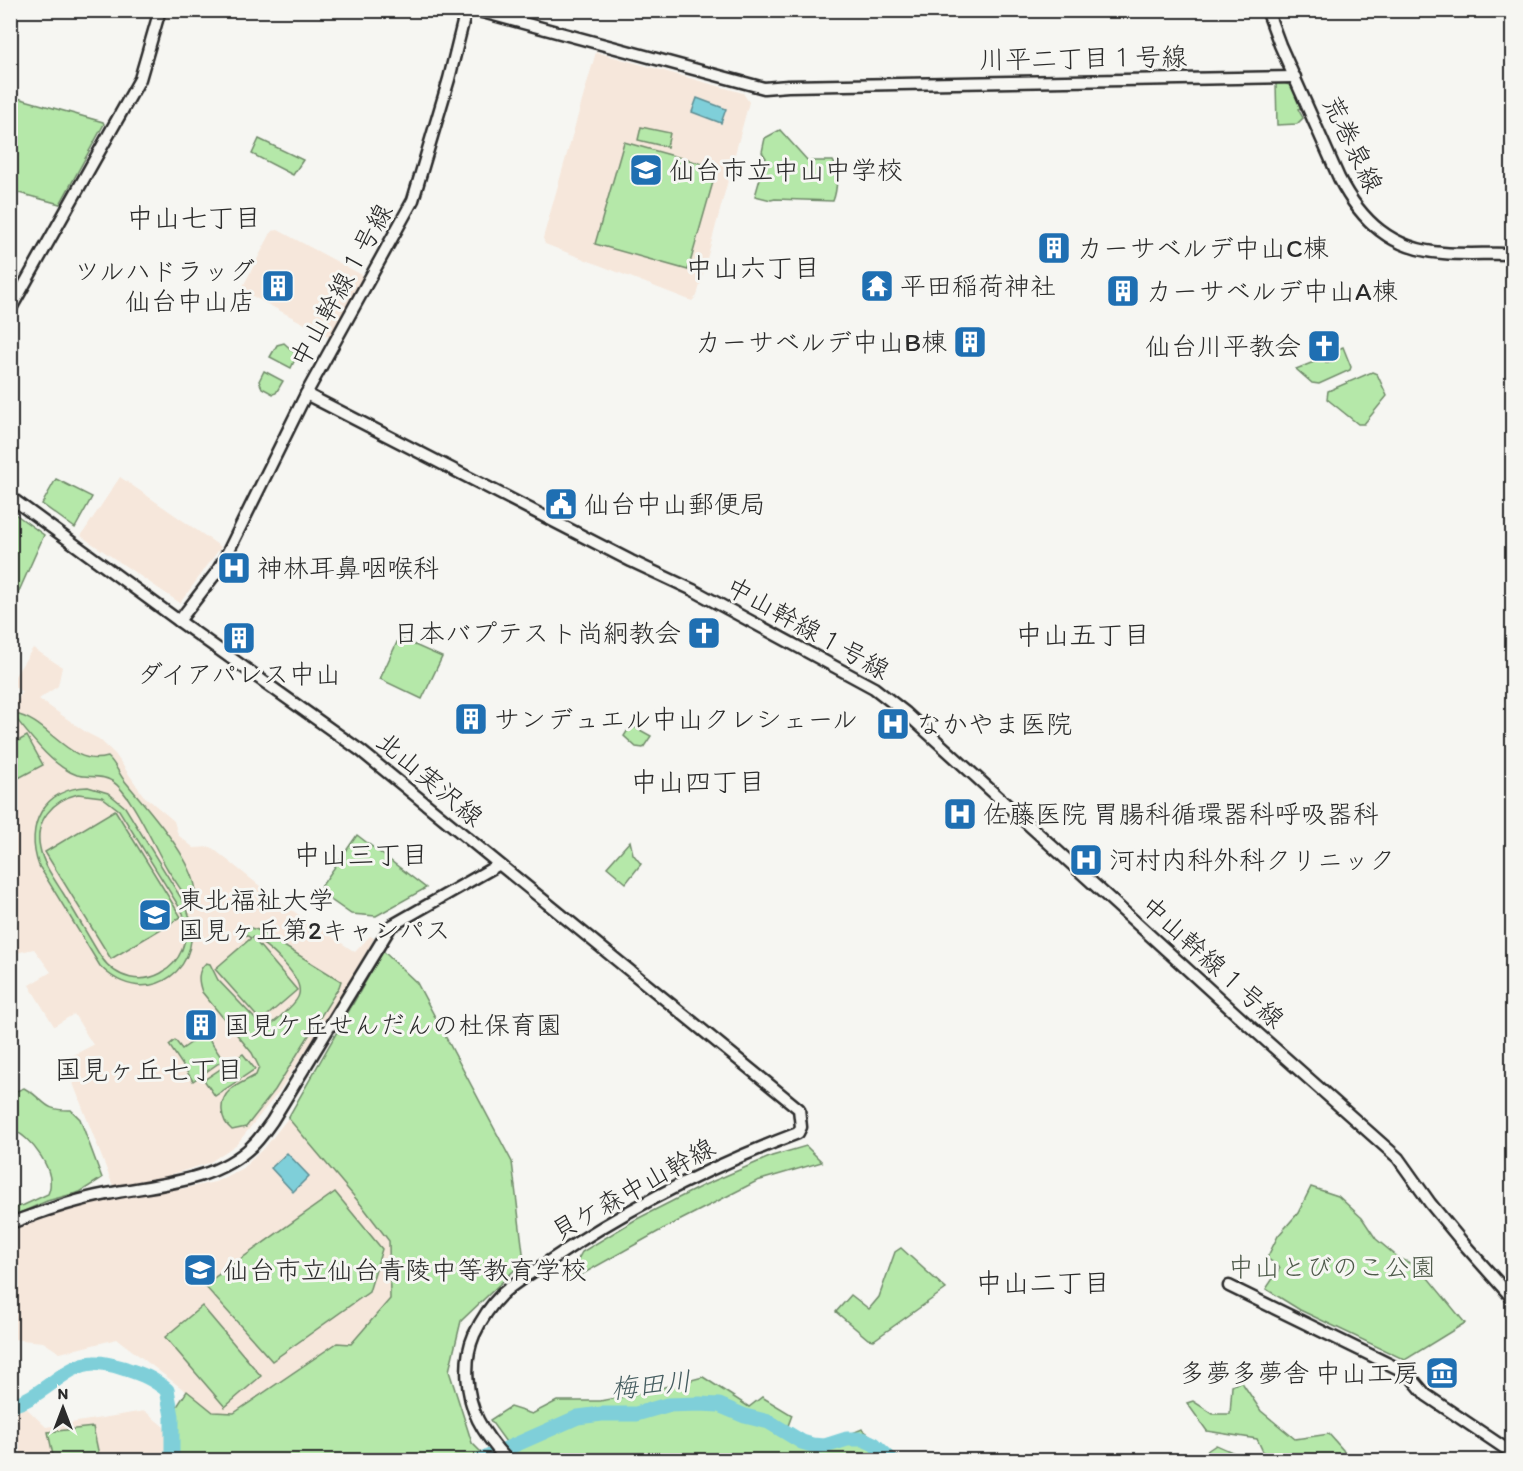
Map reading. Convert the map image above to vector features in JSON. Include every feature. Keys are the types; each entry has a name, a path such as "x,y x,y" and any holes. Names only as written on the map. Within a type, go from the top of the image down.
{"street":[{"path":"10,310 140,79 160,10"},
{"name":"中山幹線１号線","path":"466,10 449,79 413,200 306,394 631,561 693,590 874,688 906,713 1398,1158 1430,1203 1512,1298"},
{"name":"川平二丁目１号線","path":"475,10 764,88 1295,77"},
{"name":"荒巻泉線","path":"1267,10 1349,198 1378,230 1398,243 1419,250 1442,253 1512,254"},
{"path":"179,621 225,558 306,394"},
{"name":"北山実沢線","path":"10,497 361,751 799,1109 801,1118"},
{"path":"10,1224 75,1201 210,1173 232,1162 253,1146 273,1121 391,926 498,865"},
{"name":"貝ケ森中山幹線","path":"507,1461 478,1420 471,1400 468,1370 473,1337 491,1305 505,1292 571,1246 615,1220 691,1179 798,1132 801,1127 801,1118"},
{"path":"1229,1286 1401,1370 1426,1395 1512,1453"}],"shaded area":[{"name":"仙台市立中山中学校","path":"596,52 743,93 749,102 697,296 692,301 545,244 543,238"},
{"path":"278,230 364,276 333,339 241,290 272,231"},
{"path":"120,477 221,547 180,603 81,536"},
{"name":"東北福祉大学 国見ヶ丘第2キャンパス","path":"33,648 62,667 58,686 39,699 99,739 115,754 143,795 174,821 178,835 194,848 211,847 281,903 355,952 370,936 374,938 348,986 280,1090 237,1144 209,1163 163,1177 113,1186 64,1060 93,1045 74,1014 54,1026 29,985 51,972 34,949 11,954 10,698 17,701 22,692 11,685 11,682"},
{"name":"仙台市立仙台青陵中等教育学校","path":"288,1118 363,1207 389,1242 390,1299 351,1344 337,1343 234,1413 213,1412 117,1339 60,1353 43,1342 11,1339 10,1229 105,1198 215,1182 242,1169 267,1145"},
{"path":"23,1405 46,1427 145,1411 203,1460 11,1460 11,1409"}],"green space":[{"path":"1280,82 1296,90 1299,97 1303,107 1298,109 1303,118 1297,124 1277,125 1276,83"},
{"path":"14,97 104,124 60,204 11,191 10,100"},
{"path":"641,127 670,133 667,147 638,140"},
{"path":"780,130 808,161 833,161 837,181 833,201 771,200 755,196 766,158 762,152 765,138"},
{"path":"259,139 303,160 293,175 252,154"},
{"path":"624,142 717,168 688,270 595,244"},
{"path":"284,343 295,353 296,357 291,368 270,357 277,345"},
{"path":"1343,347 1351,367 1350,370 1319,384 1312,383 1296,369 1324,358 1326,363 1332,361 1331,352"},
{"path":"264,371 283,381 276,393 273,394 262,388 259,381"},
{"path":"1372,372 1377,374 1387,396 1364,424 1358,424 1327,399 1328,391"},
{"path":"56,479 92,497 75,528 42,504"},
{"path":"11,511 44,535 11,609"},
{"path":"399,638 442,657 422,699 380,679"},
{"path":"14,714 38,724 81,756 110,759 184,859 192,876 196,893 193,906 168,870 135,809 120,788 108,779 77,775 59,765 35,741"},
{"path":"631,725 651,736 643,748 636,747 624,736"},
{"path":"27,736 43,765 11,782 11,745"},
{"path":"88,787 108,793 125,807 186,906 191,928 190,948 182,964 170,977 154,984 137,985 118,980 100,966 39,866 35,851 36,823 49,802 73,789","holes":["78,794 102,797 119,810 183,913 186,933 182,950 173,963 161,973 146,978 130,978 115,971 101,957 49,871 40,848 40,829 47,813 53,807"]},
{"path":"115,810 181,917 111,959 45,852"},
{"path":"357,835 426,888 376,916 351,914 318,891"},
{"path":"630,841 633,854 641,864 626,883 607,867"},
{"path":"243,926 258,930 341,981 275,1090 246,1127 232,1130 225,1121 222,1110 226,1094 256,1075 259,1067 252,1053 202,992 199,980 201,969 206,963 210,964 218,980 261,1025 269,1025 277,1020 299,994 299,987 290,970 275,954 252,937 297,990 261,1021 215,969 251,938 241,932 240,928"},
{"path":"383,951 417,983 512,1162 524,1261 461,1321 449,1371 472,1443 489,1460 167,1460 169,1414 187,1391 213,1412 234,1413 337,1343 351,1344 390,1299 389,1241 288,1118"},
{"path":"205,1033 223,1060 193,1081 169,1045 175,1040 182,1049"},
{"path":"243,1054 255,1069 215,1096 204,1080"},
{"path":"24,1088 49,1107 71,1110 80,1119 102,1178 80,1192 47,1201 11,1217 11,1209 48,1194 50,1185 46,1166 41,1156 27,1139 11,1129 11,1093"},
{"path":"806,1146 822,1162 757,1181 663,1229 570,1281 567,1279 582,1252 635,1220 702,1186 772,1156"},
{"name":"中山とびのこ公園","path":"1311,1187 1338,1196 1362,1218 1376,1239 1399,1258 1419,1267 1465,1323 1405,1360 1300,1310 1266,1289 1280,1268 1267,1258 1278,1236 1298,1213"},
{"path":"335,1192 382,1249 369,1292 272,1361 204,1285"},
{"path":"901,1248 946,1289 874,1340 868,1339 836,1312 851,1295 869,1309 879,1297 895,1252"},
{"path":"202,1306 261,1376 225,1407 165,1337"},
{"path":"703,1377 749,1407 762,1397 792,1415 785,1434 811,1450 862,1429 902,1460 519,1460 490,1420 510,1407 532,1414 557,1401 600,1401"},
{"path":"1241,1381 1261,1411 1295,1439 1329,1434 1343,1450 1348,1460 1267,1460 1257,1439 1207,1431 1187,1403 1193,1401 1213,1414 1230,1414 1232,1386"},
{"path":"93,1427 100,1460 54,1460 48,1432"},
{"path":"1216,1445 1250,1460 1195,1459"}],"water":[{"path":"697,98 726,109 721,123 692,112"},
{"path":"287,1153 309,1176 293,1192 271,1168"}],"waterway":[{"name":"梅田川","path":"10,1405 32,1396 62,1375 83,1365 102,1363 132,1371 167,1390 172,1416 172,1460"},
{"name":"梅田川","path":"481,1460 578,1417 636,1414 667,1405 700,1404 719,1405 745,1416 769,1422 802,1442 812,1445 825,1446 847,1439 863,1439 874,1444 891,1460"}],"place":[{"name":"仙台市立中山中学校","path":"646,170"},
{"name":"カーサベルデ中山C棟","path":"1054,248"},
{"name":"ツルハドラッグ 仙台中山店","path":"278,286"},
{"name":"平田稲荷神社","path":"877,286"},
{"name":"カーサベルデ中山A棟","path":"1123,291"},
{"name":"カーサベルデ中山B棟","path":"970,342"},
{"name":"仙台川平教会","path":"1324,346"},
{"name":"仙台中山郵便局","path":"561,504"},
{"name":"神林耳鼻咽喉科","path":"234,568"},
{"name":"日本バプテスト尚絅教会","path":"704,633"},
{"name":"ダイアパレス中山","path":"239,638"},
{"name":"サンデュエル中山クレシェール","path":"471,719"},
{"name":"なかやま医院","path":"893,724"},
{"name":"佐藤医院 胃腸科循環器科呼吸器科","path":"960,814"},
{"name":"河村内科外科クリニック","path":"1086,860"},
{"name":"東北福祉大学 国見ヶ丘第2キャンパス","path":"155,915"},
{"name":"国見ケ丘せんだんの杜保育園","path":"201,1025"},
{"name":"仙台市立仙台青陵中等教育学校","path":"200,1270"},
{"name":"多夢多夢舎 中山工房","path":"1442,1373"}],"district":[{"name":"中山七丁目","path":"194,218"},
{"name":"中山六丁目","path":"753,268"},
{"name":"中山五丁目","path":"1083,635"},
{"name":"中山四丁目","path":"698,782"},
{"name":"中山三丁目","path":"361,855"},
{"name":"国見ヶ丘七丁目","path":"149,1070"},
{"name":"中山二丁目","path":"1043,1283"}]}
